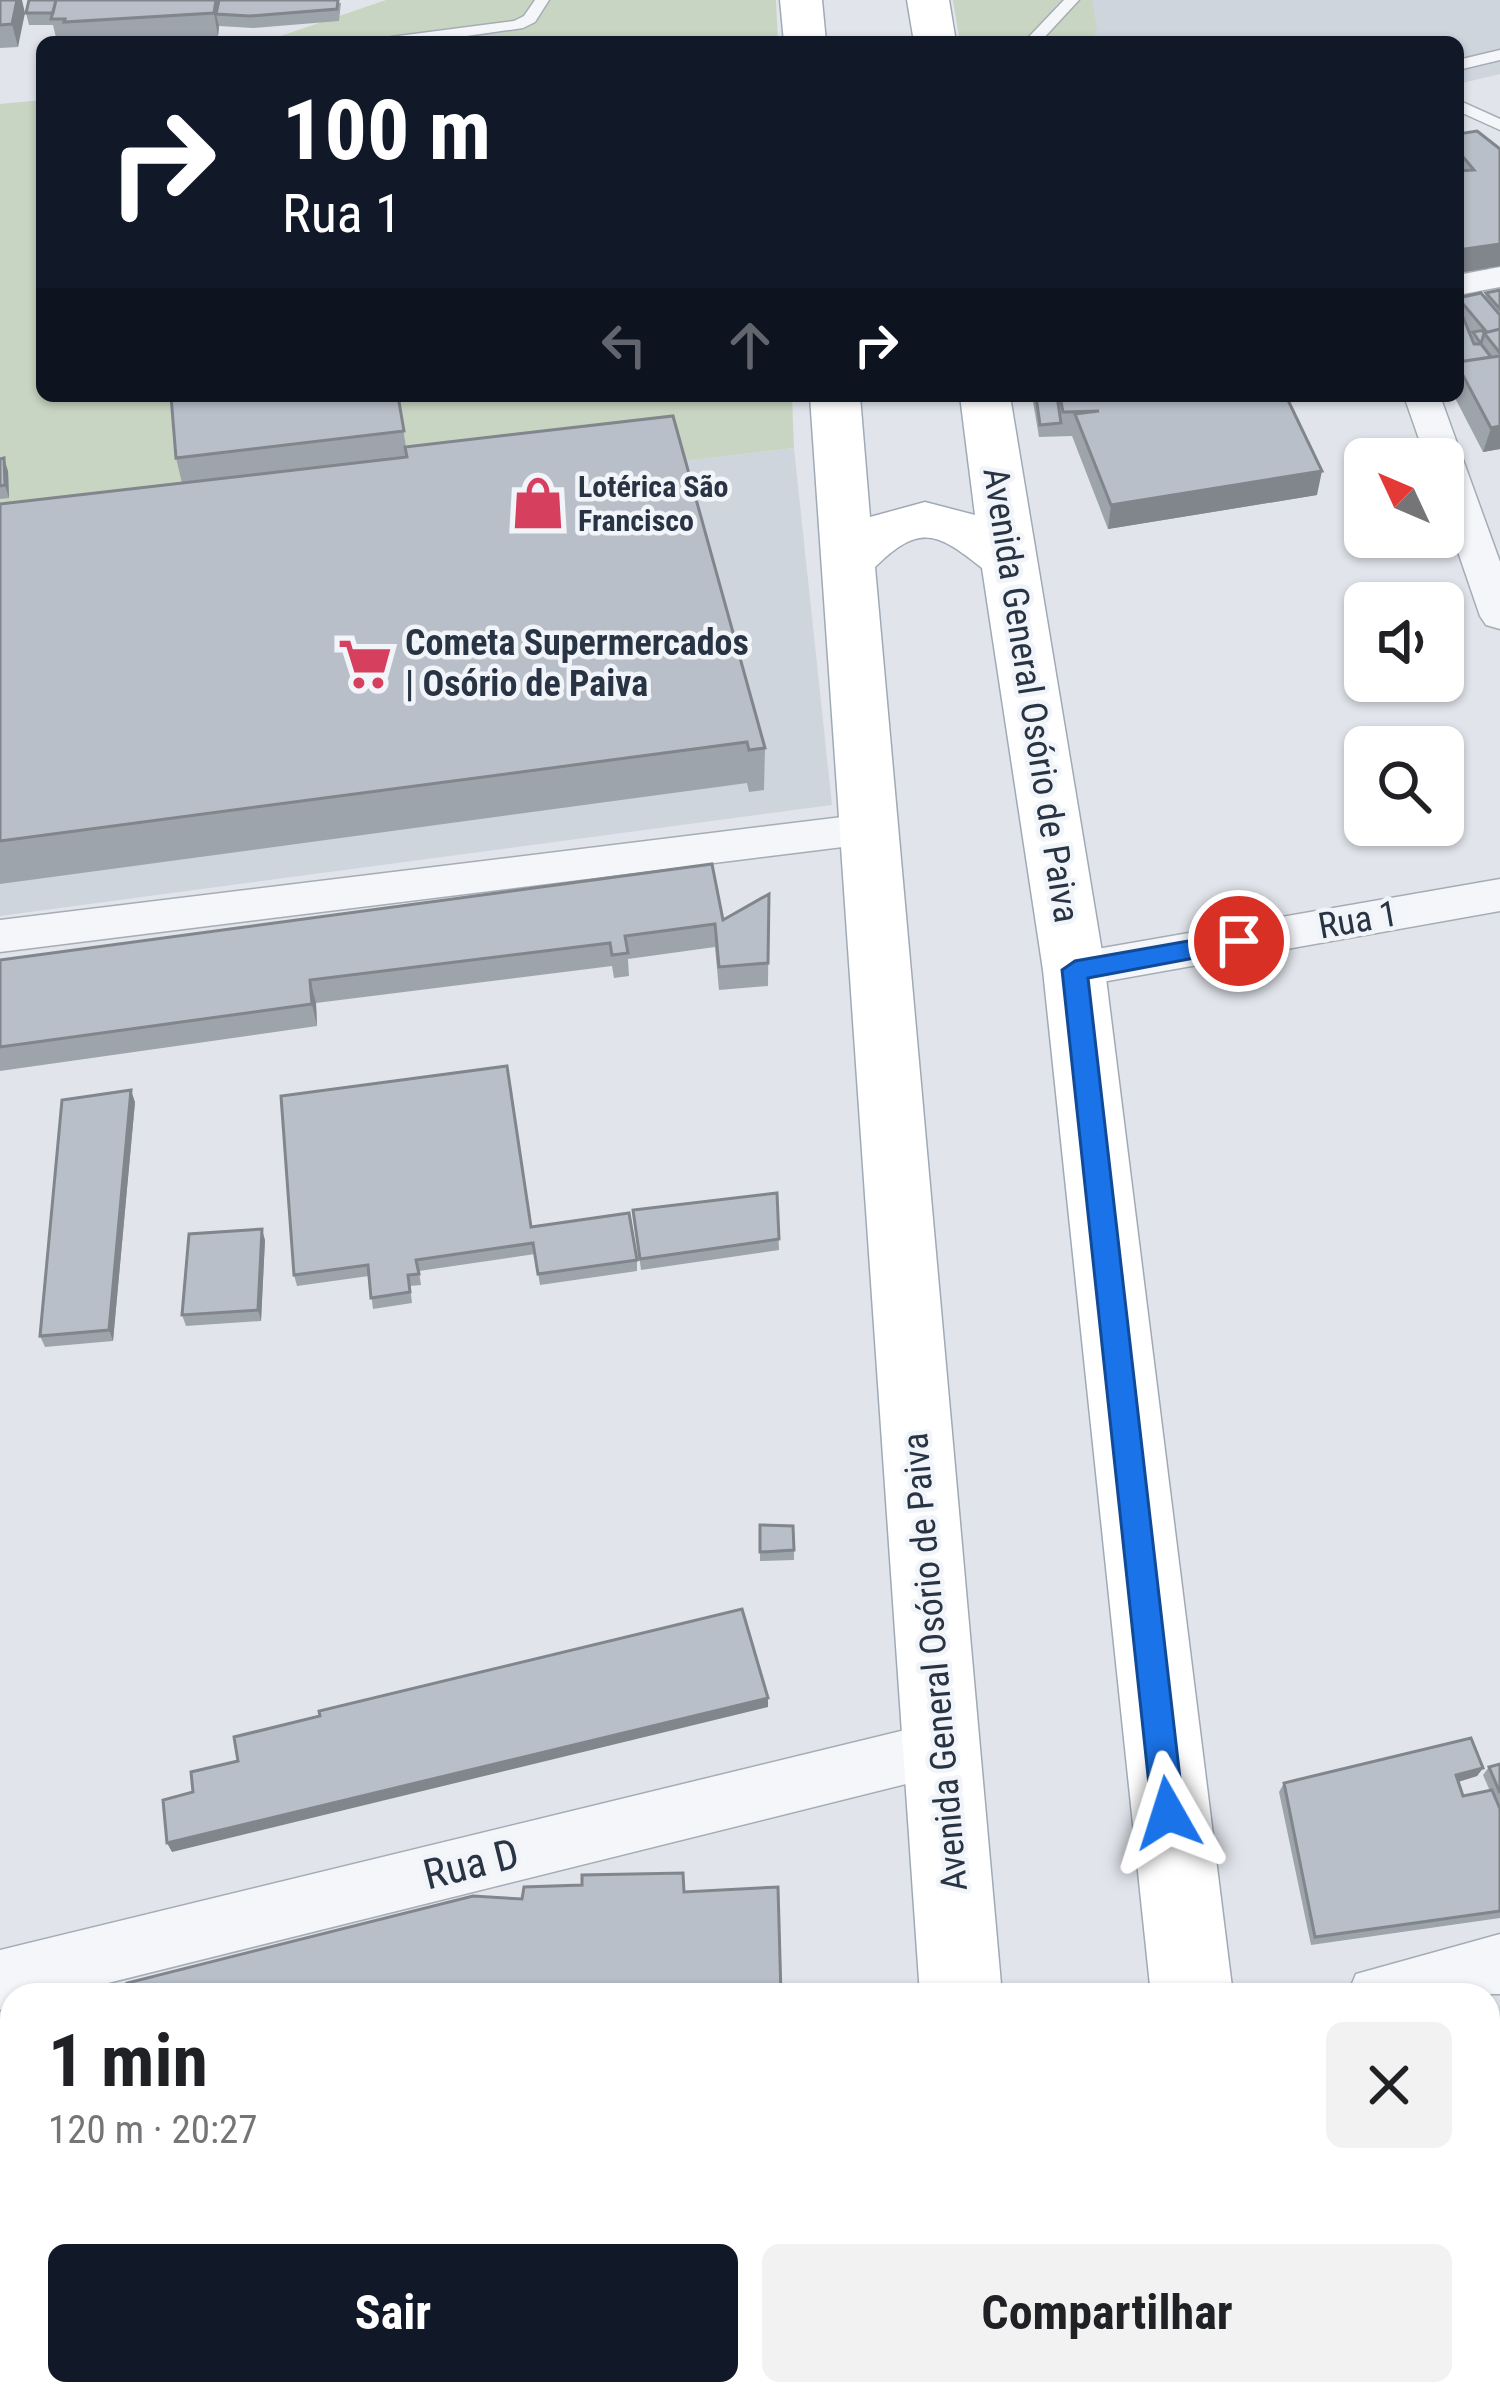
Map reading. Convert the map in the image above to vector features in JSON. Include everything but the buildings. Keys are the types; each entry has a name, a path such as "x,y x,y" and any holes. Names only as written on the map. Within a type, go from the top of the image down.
{"main road":[{"path":"801,0 804,36"},
{"path":"928,0 934,36"},
{"name":"Avenida General Osório de Paiva","path":"835,402 960,1983"},
{"name":"Avenida General Osório de Paiva","path":"986,402 1007,561 1075,970 1191,1983"},
{"path":"846,566 872,538 911,517 949,520 1007,561"}],"street":[{"path":"1464,284 1500,277"},
{"path":"1423,402 1500,616"},
{"path":"0,936 867,830"},
{"name":"Rua 1","path":"1075,970 1500,895"},
{"name":"Rua D","path":"0,1980 941,1748"},
{"path":"1425,1983 1500,1964"}],"lane":[{"path":"436,36 518,25 530,19 542,0"},
{"path":"1038,36 1072,0"},
{"path":"1464,64 1500,55"},
{"path":"1464,108 1500,125"}],"shaded area":[{"path":"953,0 1500,0 1500,74 1464,83 1464,36 959,36"},
{"name":"Cometa Supermercados | Osório de Paiva","path":"794,448 832,805 0,916 0,540"}],"green space":[{"path":"386,0 776,0 778,36 281,36"},
{"path":"953,0 1092,0 1097,27 1095,36 959,36"},
{"path":"36,101 36,402 792,402 794,448 0,540 0,104"}],"place":[{"name":"Lotérica São Francisco","path":"538,503"},
{"name":"Cometa Supermercados | Osório de Paiva","path":"365,664"}],"route":[{"path":"1168,1813 1075,970 1239,941"}]}
